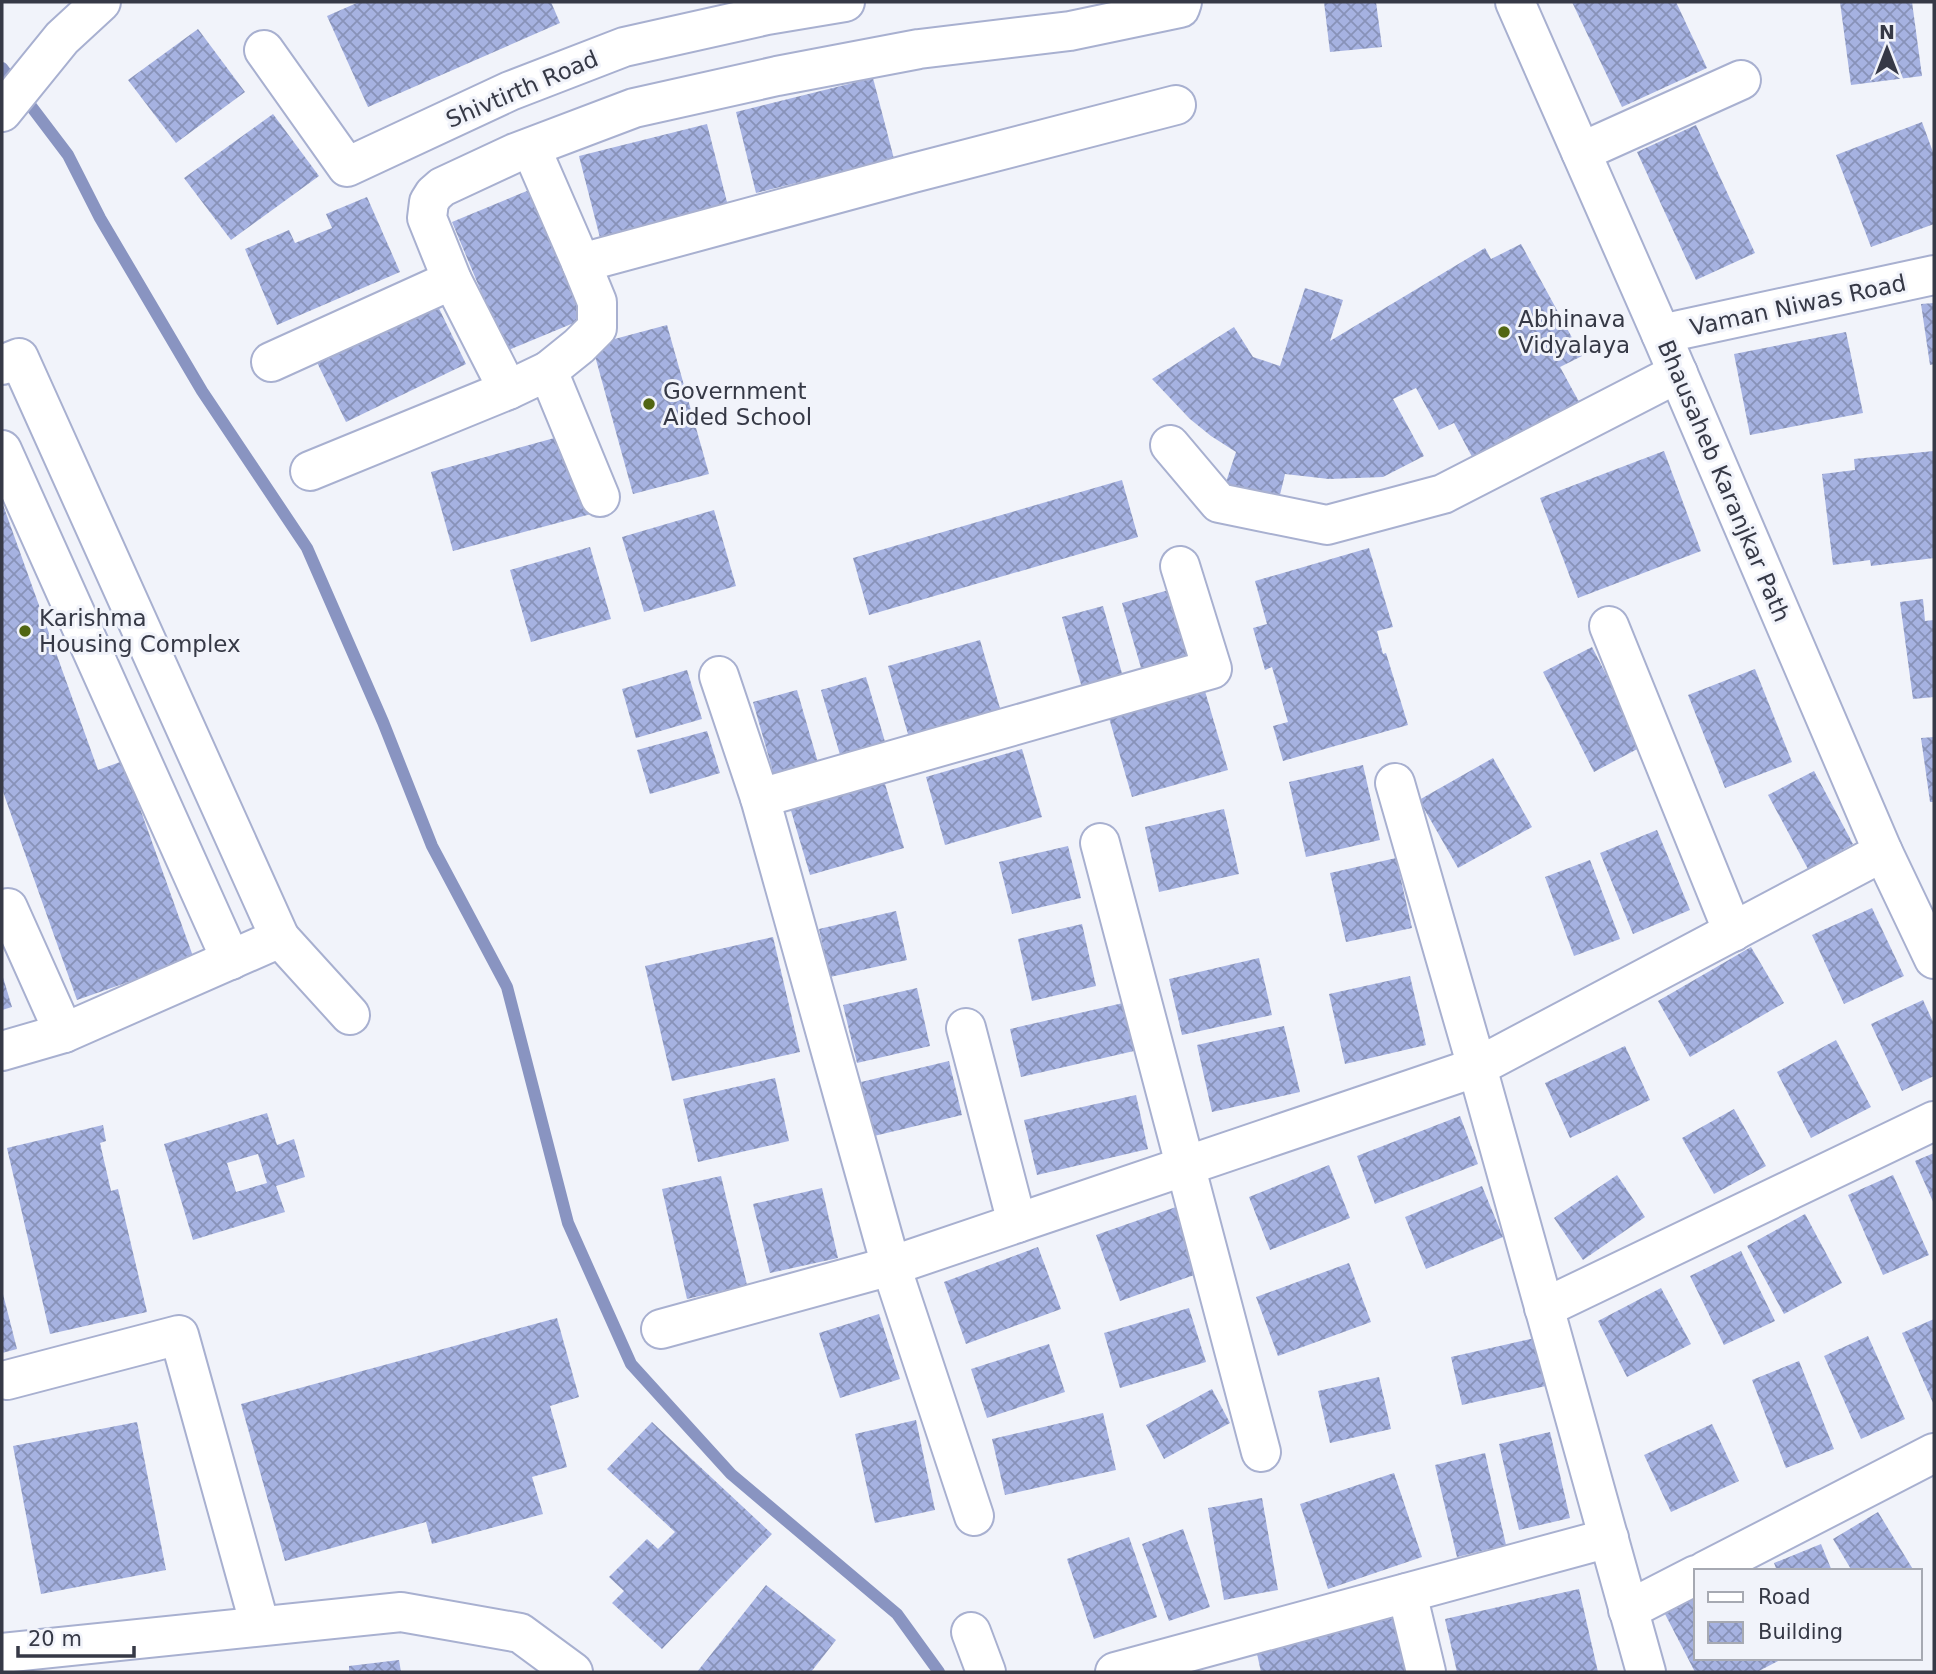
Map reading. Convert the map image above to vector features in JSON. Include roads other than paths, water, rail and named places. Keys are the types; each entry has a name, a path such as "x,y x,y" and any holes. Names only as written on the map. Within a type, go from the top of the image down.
{"street":[{"path":"2,111 62,38 101,2"},
{"name":"Shivtirth Road","path":"264,50 347,167 510,91 624,47 767,15 845,2"},
{"name":"Bhausaheb Karanjkar Path","path":"1515,2 1678,373 1883,852 1934,959"},
{"path":"508,390 452,280 427,218 429,202 442,187 531,148 634,108 777,76 919,49 1070,31 1181,5"},
{"path":"1581,152 1741,80"},
{"path":"581,263 1177,105"},
{"path":"310,471 548,371 597,328 597,302 531,148"},
{"name":"Vaman Niwas Road","path":"1661,334 1934,275"},
{"path":"271,362 452,280"},
{"path":"2,365 19,358 280,938 351,1015"},
{"path":"548,371 600,497"},
{"path":"1170,444 1219,503 1327,525 1443,494 1678,373"},
{"path":"2,450 231,960"},
{"path":"760,798 1212,668 1180,565"},
{"path":"1609,626 1733,932"},
{"path":"719,676 760,798 891,1265 974,1516"},
{"path":"1395,783 1646,1672"},
{"path":"1100,843 1261,1452"},
{"path":"661,1329 891,1265 1477,1067 1883,852"},
{"path":"2,910 8,908 64,1033"},
{"path":"2,1051 64,1033 280,938"},
{"path":"966,1028 1017,1223"},
{"path":"1544,1308 1934,1121"},
{"path":"7,1380 179,1335 260,1626"},
{"path":"1709,1569 1934,1453"},
{"path":"1115,1672 1226,1658 1407,1593 1609,1538"},
{"path":"1628,1610 1694,1576"},
{"path":"1407,1593 1426,1672"},
{"path":"2,1653 401,1612 520,1633 573,1672"},
{"path":"971,1632 986,1672"}],"waterway":[{"path":"2,68 68,155 100,218 202,391 307,548 383,722 432,846 507,987 568,1223 631,1364 731,1474 897,1614 939,1672"}],"place":[{"name":"Abhinava Vidyalaya","path":"1504,332"},
{"name":"Government Aided School","path":"649,404"},
{"name":"Karishma Housing Complex","path":"25,631"}]}
